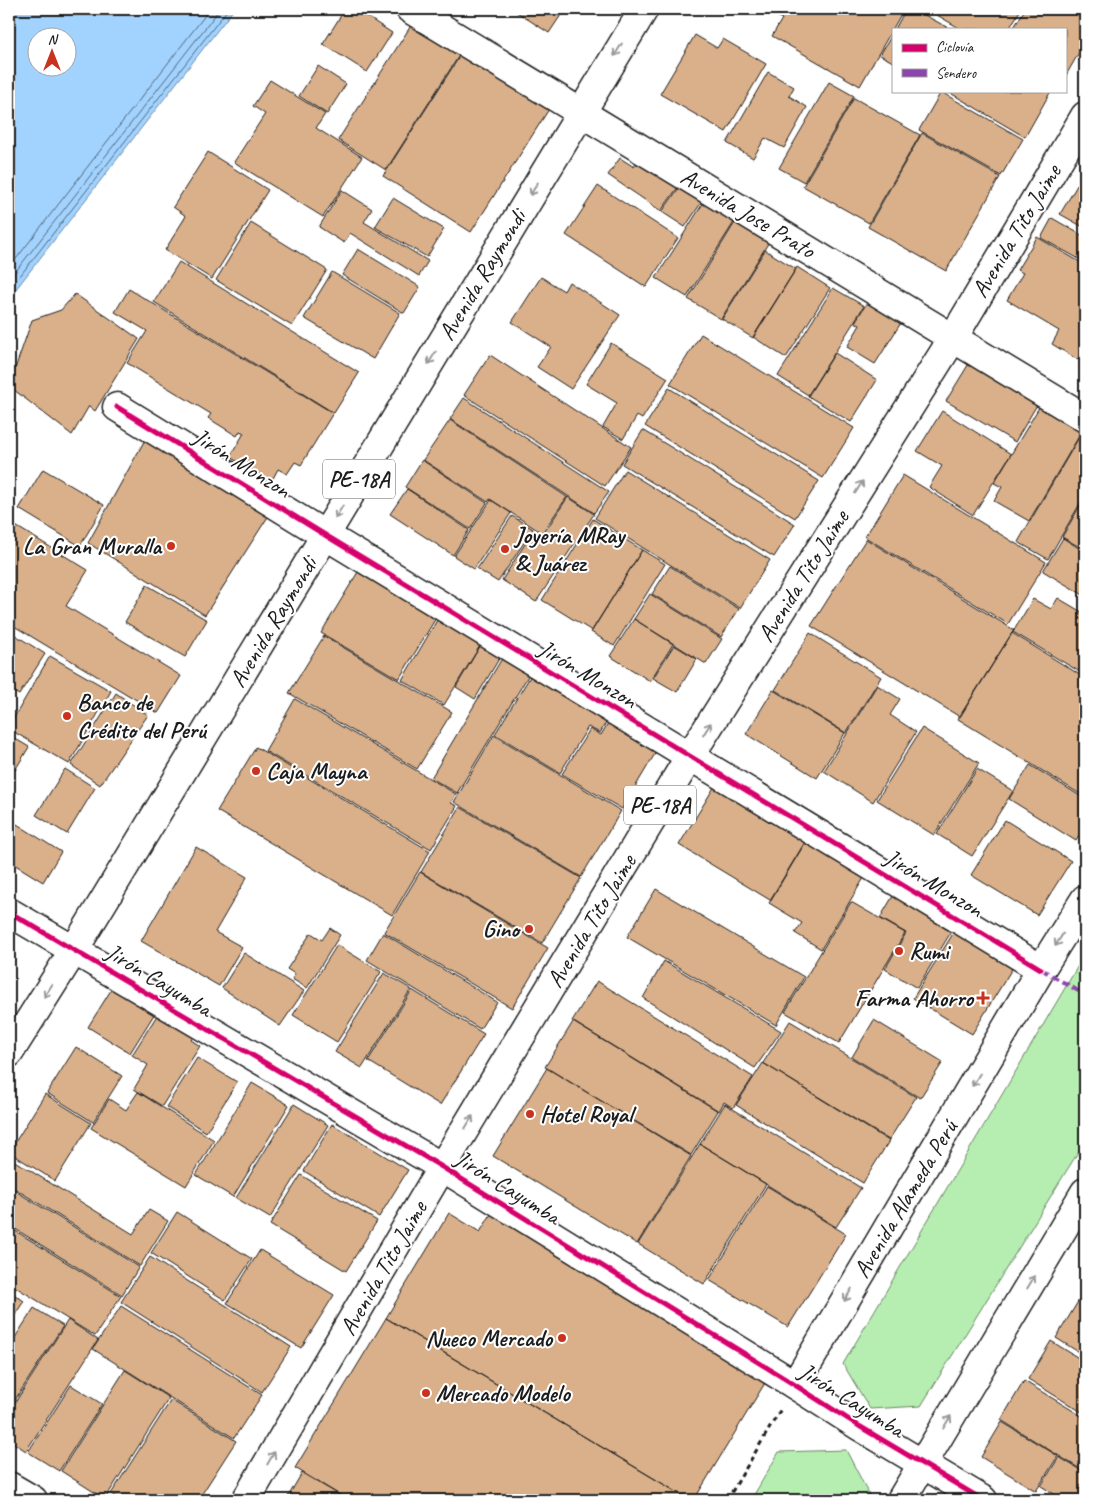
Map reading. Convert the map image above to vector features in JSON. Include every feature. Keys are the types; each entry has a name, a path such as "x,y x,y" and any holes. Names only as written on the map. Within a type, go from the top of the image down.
{"main road":[{"name":"Avenida Jose Prato","path":"410,9 1085,418"},
{"name":"Avenida Raymondi","path":"9,1053 74,950 644,9"},
{"name":"Avenida Tito Jaime","path":"246,1500 442,1167 690,756 953,338 1085,116"},
{"name":"Jirón Monzon","path":"116,407 1042,969"},
{"name":"Avenida Alameda Perú","path":"795,1385 1085,899"},
{"name":"Jirón Cayumba","path":"9,912 442,1167 859,1426 983,1500"},
{"path":"901,1500 1085,1192"},
{"path":"9,1486 32,1500"}],"path":[{"path":"727,1500 795,1385"}],"green space":[{"path":"1085,954 1085,1141 921,1406 870,1409 843,1364"},
{"path":"846,1450 872,1500 751,1500 779,1452"}],"water":[{"path":"9,9 234,9 9,298"}],"building":[{"path":"345,9 355,9 392,33 367,72 323,44"},
{"path":"512,9 565,9 549,33"},
{"path":"765,9 904,9 860,86 772,36 782,19"},
{"path":"906,9 914,9 948,28 896,28"},
{"path":"932,9 1021,9 1010,28 959,28 930,11"},
{"path":"1025,9 1085,9 1085,42 1066,75 1066,28 1014,28"},
{"path":"412,24 460,54 386,170 338,140"},
{"path":"695,35 717,48 723,39 766,64 726,132 660,94"},
{"path":"892,35 892,61 880,55"},
{"path":"461,54 549,109 471,232 383,176"},
{"path":"318,66 346,84 327,114 299,96"},
{"path":"768,72 794,87 789,96 807,107 784,148 765,138 753,158 727,143"},
{"path":"270,80 325,114 316,128 362,157 323,217 234,162 265,114 253,106"},
{"path":"829,82 854,96 804,182 779,168"},
{"path":"941,92 1023,139 1001,176 919,130"},
{"path":"949,92 1050,92 1025,137"},
{"path":"854,98 920,135 869,223 803,186"},
{"path":"922,133 1000,177 946,271 868,227"},
{"path":"208,152 268,190 212,279 165,250 186,216 173,207"},
{"path":"642,156 681,183 661,211 608,175 620,158 634,167"},
{"path":"1085,172 1085,228 1060,214"},
{"path":"681,185 703,200 685,227 662,212"},
{"path":"598,186 678,238 646,287 566,235"},
{"path":"342,190 372,209 364,222 428,261 419,276 350,233 344,243 319,227"},
{"path":"707,197 738,216 687,297 656,278"},
{"path":"393,198 444,229 427,257 375,227"},
{"path":"739,216 772,237 721,319 688,299"},
{"path":"1052,218 1085,237 1085,253 1081,260 1041,238"},
{"path":"251,223 327,270 292,326 216,280"},
{"path":"1037,237 1085,265 1085,347 1078,360 1052,344 1059,331 1007,300 1023,273 1017,270"},
{"path":"358,249 420,287 404,313 342,275"},
{"path":"765,250 796,269 753,338 722,319"},
{"path":"179,262 359,373 334,413 154,302"},
{"path":"797,267 830,288 786,358 753,337"},
{"path":"332,272 400,313 373,359 304,318"},
{"path":"541,277 564,291 569,282 620,315 571,389 537,367 551,347 512,322"},
{"path":"833,288 864,306 808,395 778,376"},
{"path":"129,289 333,413 301,465 295,462 287,474 278,469 271,482 230,457 244,433 240,431 237,436 208,418 211,414 127,363 147,331 115,312"},
{"path":"75,294 139,339 95,411 89,406 72,435 9,386 32,320 61,310"},
{"path":"870,298 904,318 875,364 847,347 860,325 855,322"},
{"path":"701,334 854,428 823,478 670,384"},
{"path":"611,343 668,378 642,419 637,416 623,439 603,427 617,403 586,384"},
{"path":"835,353 877,380 851,422 808,396"},
{"path":"490,355 631,447 605,486 464,395"},
{"path":"973,357 1041,398 1015,442 946,401"},
{"path":"669,388 819,481 795,518 645,426"},
{"path":"464,398 609,492 594,513 450,419"},
{"path":"1044,399 1085,426 1029,521 994,501 1002,487 994,483"},
{"path":"942,411 1011,454 973,515 929,487 942,466 917,451"},
{"path":"450,420 567,497 542,533 490,499 488,502 423,460"},
{"path":"1085,427 1085,495 1048,559 1018,542"},
{"path":"643,430 795,524 774,557 622,464"},
{"path":"147,436 271,512 205,615 88,543"},
{"path":"422,460 487,503 470,529 405,487"},
{"path":"43,469 104,505 80,546 19,509"},
{"path":"625,470 770,560 740,608 595,518"},
{"path":"903,475 1046,562 1008,624 865,537"},
{"path":"407,489 469,530 453,555 390,514"},
{"path":"568,497 594,514 536,602 502,580 534,530 542,536"},
{"path":"1085,497 1085,550 1062,537"},
{"path":"491,500 511,513 474,569 454,556"},
{"name":"Joyería MRay & Juárez","path":"512,516 533,529 498,582 477,569"},
{"path":"593,519 642,550 592,631 542,600"},
{"path":"9,522 88,570 66,606 181,676 158,713 9,623"},
{"path":"1063,538 1085,552 1085,596 1043,571"},
{"path":"866,539 1014,630 960,717 811,626"},
{"path":"642,550 665,564 614,646 591,632"},
{"path":"364,562 442,608 399,679 321,633"},
{"path":"670,566 739,609 721,637 652,594"},
{"path":"147,585 207,620 185,657 125,622"},
{"path":"650,594 722,639 706,664 634,619"},
{"path":"1058,598 1085,614 1085,675 1013,632 1033,599 1051,609"},
{"path":"443,610 486,636 444,705 402,680"},
{"path":"634,619 673,644 650,681 610,656"},
{"path":"9,631 45,654 19,695 9,689"},
{"path":"810,633 881,677 846,733 775,690"},
{"path":"1012,633 1085,678 1085,797 958,719"},
{"path":"324,636 452,712 417,769 289,693"},
{"path":"486,636 506,647 475,699 456,687"},
{"path":"674,645 697,659 677,692 653,678"},
{"path":"507,650 534,666 457,793 431,778"},
{"path":"50,656 111,691 69,764 9,729"},
{"path":"536,667 612,712 600,733 588,727 560,773 495,734"},
{"path":"877,685 900,699 890,715 916,732 873,802 824,771"},
{"path":"773,690 845,733 817,778 746,734"},
{"path":"116,693 148,715 100,785 71,765"},
{"path":"295,699 456,794 451,803 457,806 431,849 265,751"},
{"path":"614,713 662,742 622,809 562,774 590,729 601,735"},
{"path":"922,728 979,763 934,835 877,800"},
{"path":"9,735 29,747 9,780"},
{"path":"494,735 621,811 581,877 454,802"},
{"path":"256,747 430,851 392,915 217,811"},
{"path":"1030,765 1085,799 1085,826 1076,841 1009,799"},
{"path":"65,769 95,788 67,834 36,815"},
{"path":"977,769 1013,791 972,856 937,834"},
{"path":"716,784 811,832 770,900 679,845"},
{"path":"460,807 581,878 542,943 421,872"},
{"path":"9,819 61,852 43,882 9,861"},
{"path":"1005,820 1071,861 1037,915 971,875"},
{"path":"811,833 870,868 821,949 795,933 802,923 769,903"},
{"path":"196,847 247,877 215,932 242,947 219,986 141,941"},
{"path":"420,872 548,948 512,1008 384,932"},
{"path":"656,889 804,977 776,1025 627,937"},
{"path":"893,896 951,932 917,988 885,969 906,933 880,918"},
{"path":"851,902 905,933 839,1043 785,1012"},
{"path":"330,928 340,935 307,988 292,979 295,974 287,969 311,933 322,940"},
{"path":"954,932 1013,967 972,1034 913,998"},
{"path":"383,933 497,1002 480,1029 367,960"},
{"path":"337,945 381,972 337,1042 293,1015"},
{"path":"244,953 304,991 280,1026 222,988"},
{"path":"664,961 781,1031 755,1068 643,998"},
{"path":"384,973 411,989 362,1068 335,1052"},
{"path":"597,981 753,1077 733,1108 724,1102 719,1111 572,1021"},
{"path":"116,982 158,1008 130,1053 88,1027"},
{"path":"412,990 484,1034 440,1105 368,1061"},
{"path":"161,1009 197,1031 191,1040 200,1046 162,1106 134,1089 148,1065 132,1055"},
{"path":"874,1020 943,1062 920,1098 852,1057"},
{"path":"790,1021 916,1097 889,1140 763,1063"},
{"path":"573,1022 718,1111 691,1155 545,1067"},
{"path":"76,1047 122,1076 93,1122 47,1093"},
{"path":"197,1058 237,1082 206,1132 166,1107"},
{"path":"763,1063 889,1141 863,1183 736,1105"},
{"path":"547,1068 691,1156 637,1244 493,1156"},
{"path":"252,1083 289,1105 233,1197 196,1175"},
{"path":"138,1092 214,1140 186,1186 91,1128 109,1099 126,1110"},
{"path":"45,1094 91,1123 55,1181 9,1152"},
{"path":"294,1104 328,1125 270,1218 236,1198"},
{"path":"725,1104 861,1188 836,1227 700,1144"},
{"path":"332,1124 408,1170 379,1217 304,1171"},
{"path":"700,1144 766,1184 704,1284 638,1244"},
{"path":"13,1160 133,1234 149,1210 168,1221 140,1266 9,1185 9,1167"},
{"path":"301,1175 377,1221 346,1271 270,1225"},
{"path":"767,1186 846,1234 788,1327 709,1280"},
{"path":"9,1187 139,1267 122,1295 9,1225"},
{"name":"Nueco Mercado","path":"493,1211 768,1378 694,1500 690,1500 386,1318 449,1213 480,1232"},
{"path":"177,1212 252,1259 225,1300 151,1253"},
{"path":"9,1227 121,1296 95,1336 9,1283"},
{"path":"260,1250 334,1295 301,1348 227,1303"},
{"path":"150,1257 291,1347 262,1392 121,1302"},
{"path":"1085,1290 1085,1356 1056,1338"},
{"path":"9,1291 24,1301 9,1324"},
{"path":"121,1306 262,1395 234,1438 93,1349"},
{"path":"34,1308 63,1326 9,1409 9,1347"},
{"name":"Mercado Modelo","path":"386,1318 690,1500 348,1500 295,1468"},
{"path":"68,1320 98,1340 26,1451 9,1440 9,1412"},
{"path":"1051,1341 1085,1362 1085,1414 1028,1379"},
{"path":"125,1370 169,1398 105,1499 61,1471"},
{"path":"1024,1381 1085,1418 1085,1472 1001,1420"},
{"path":"71,1385 102,1404 59,1471 28,1452"},
{"path":"171,1400 236,1441 198,1500 121,1500 111,1494"},
{"path":"1002,1422 1058,1456 1036,1491 981,1457"},
{"path":"1059,1457 1085,1473 1085,1500 1064,1500 1041,1486"},
{"path":"302,1473 348,1500 286,1500"}],"marked path":[{"path":"1041,969 1085,995"}],"cycle path":[{"path":"117,407 1041,969"},
{"path":"9,912 442,1167 859,1426 983,1500"}],"place":[{"name":"La Gran Muralla","path":"171,546"},
{"name":"Joyería MRay & Juárez","path":"505,549"},
{"name":"Banco de Crédito del Perú","path":"67,716"},
{"name":"Caja Mayna","path":"256,771"},
{"name":"Gino","path":"529,929"},
{"name":"Rumi","path":"899,951"},
{"name":"Farma Ahorro","path":"983,998"},
{"name":"Hotel Royal","path":"530,1114"},
{"name":"Nueco Mercado","path":"562,1338"},
{"name":"Mercado Modelo","path":"426,1393"}]}
